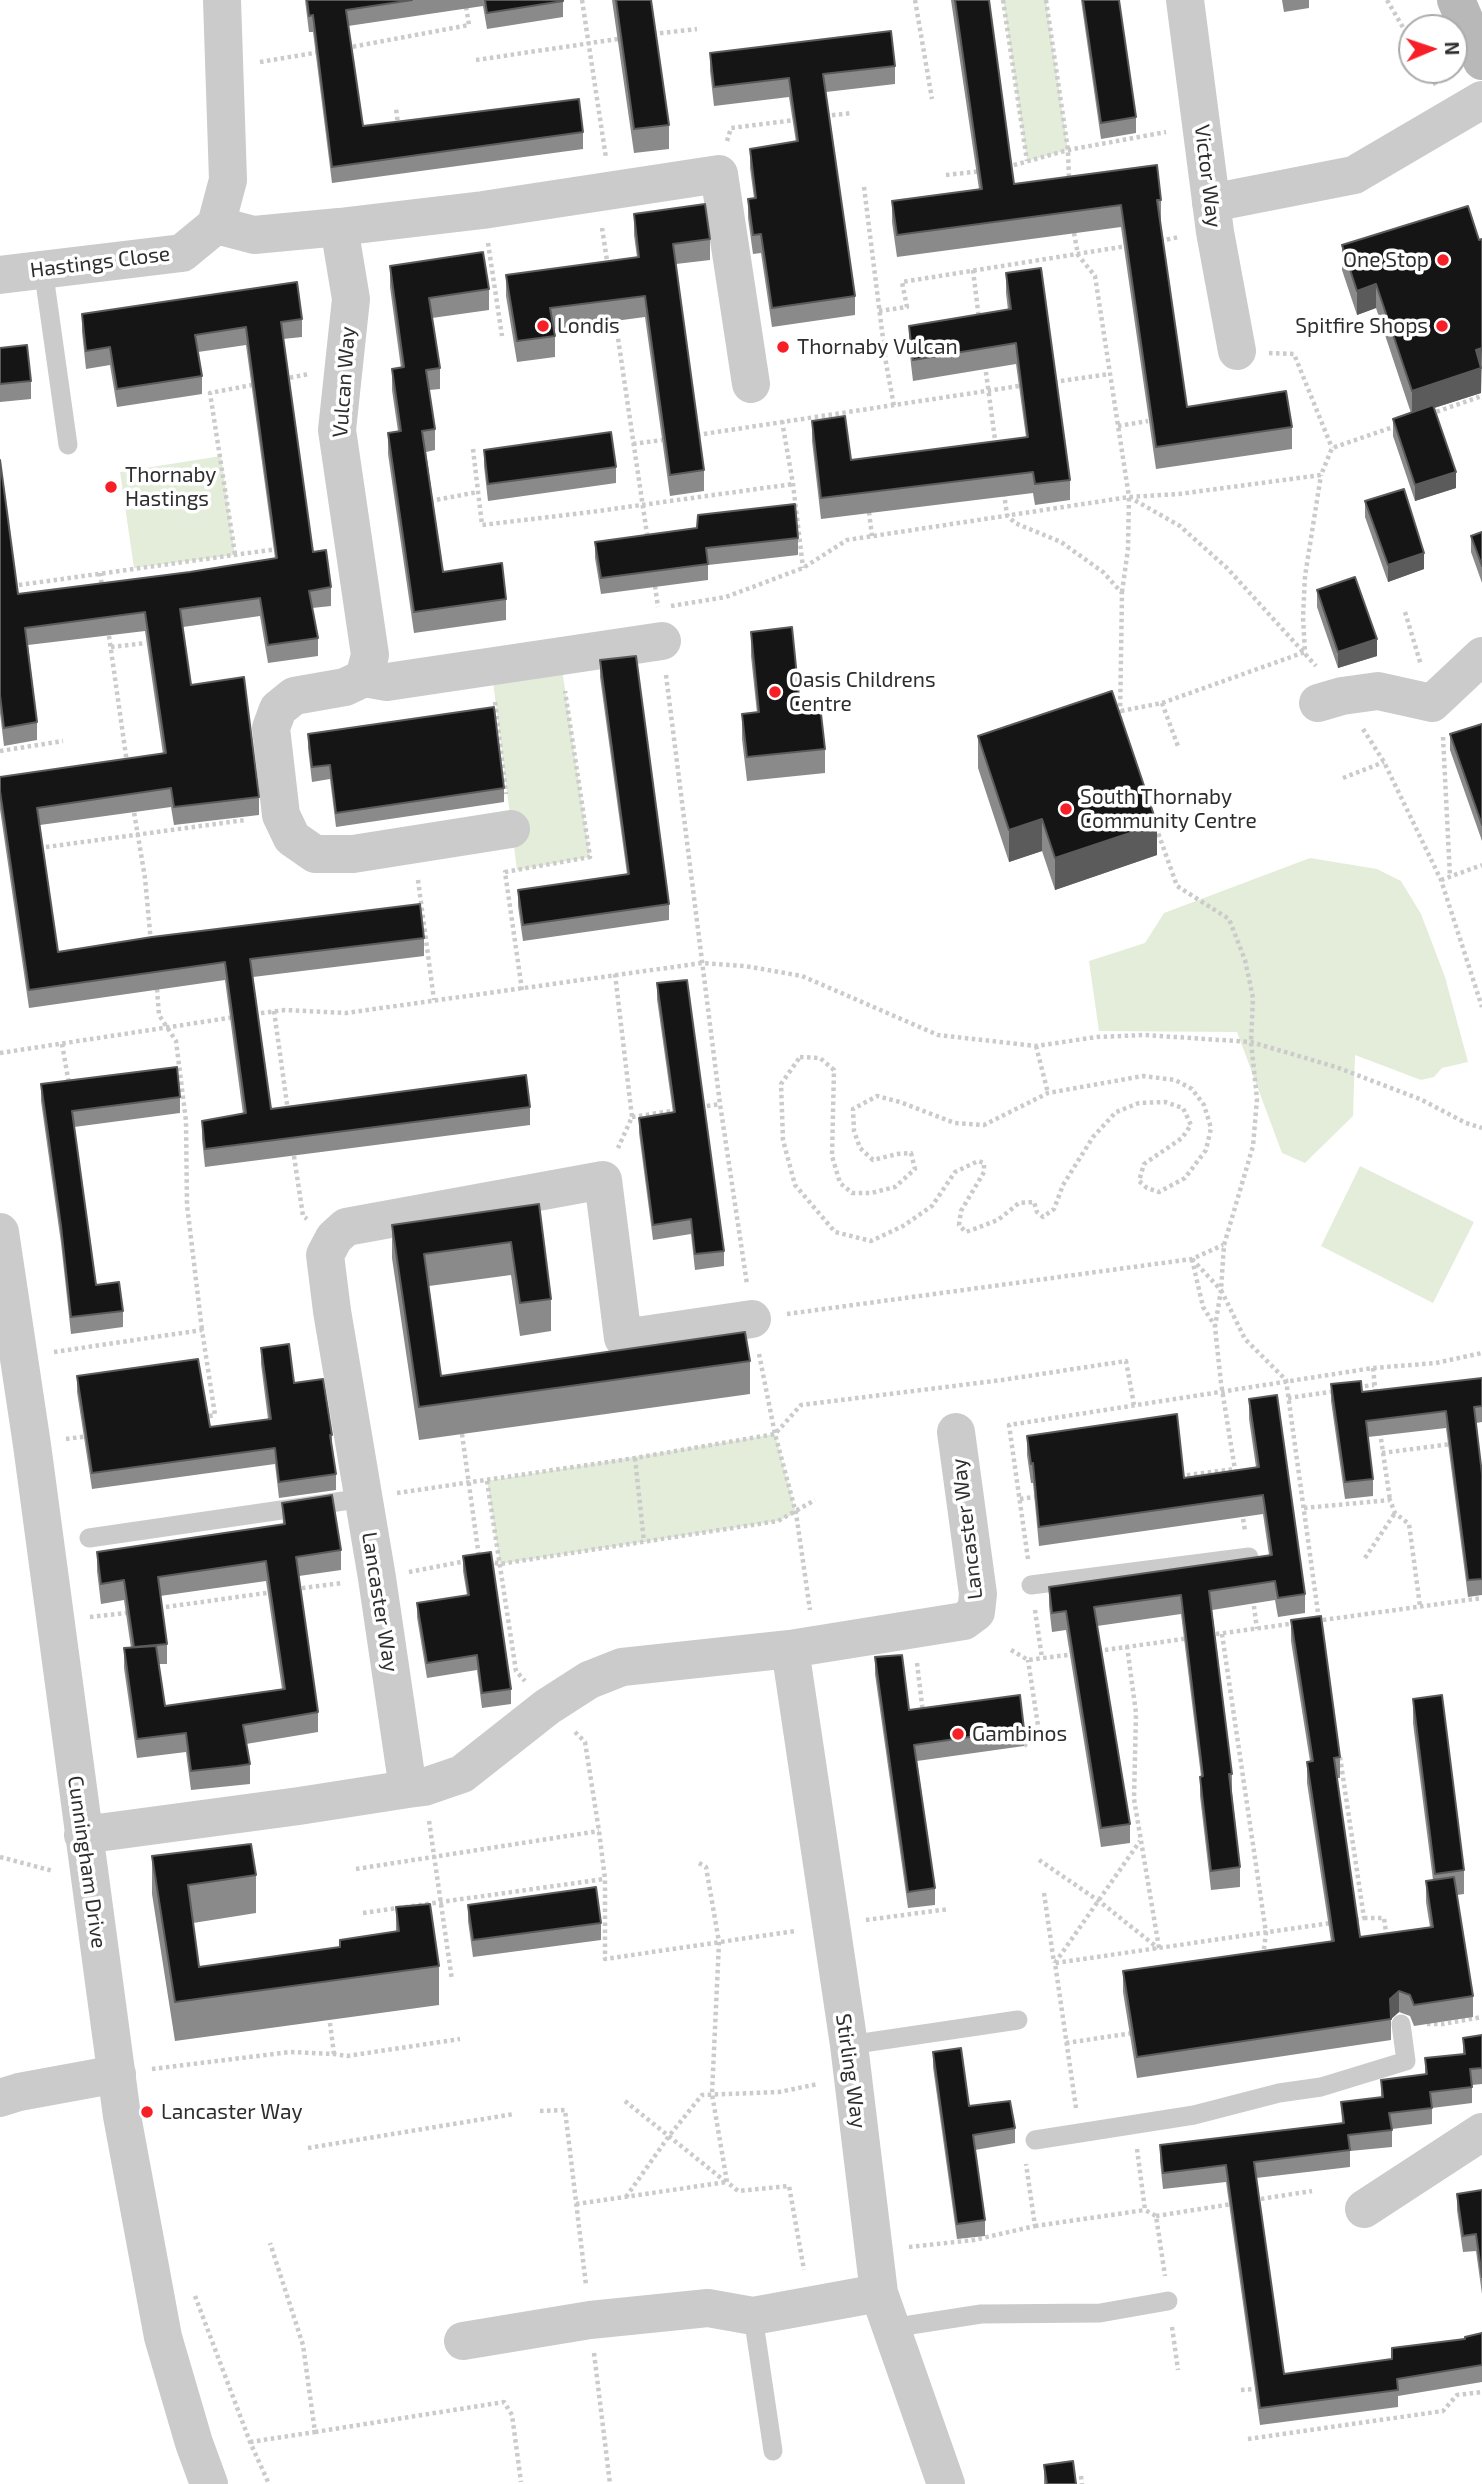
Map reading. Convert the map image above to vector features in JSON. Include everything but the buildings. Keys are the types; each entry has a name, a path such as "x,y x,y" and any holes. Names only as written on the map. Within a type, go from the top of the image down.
{"street":[{"path":"222,0 228,180 216,225 254,235 339,227 483,210 719,174 751,384"},
{"name":"Victor Way","path":"1185,0 1213,217 1237,351"},
{"path":"1456,0 1482,61"},
{"path":"1213,217 1354,175 1482,100"},
{"name":"Hastings Close","path":"0,275 182,253 216,225"},
{"name":"Vulcan Way","path":"339,227 351,299 337,430 369,655 364,678"},
{"path":"511,829 353,854 315,854 292,838 281,815 271,727 278,709 294,696 345,687 364,678 387,682 560,656 660,624"},
{"path":"1330,699 1378,691 1432,703 1482,656"},
{"path":"334,1238 346,1227 603,1180 623,1338 752,1319"},
{"name":"Cunningham Drive","path":"0,1233 32,1445 122,2116 163,2337 209,2484"},
{"name":"Lancaster Way","path":"334,1238 325,1255 332,1311 416,1788 462,1774 547,1707 589,1680 622,1667 803,1647 964,1621 976,1612 978,1594 956,1432"},
{"name":"Stirling Way","path":"803,1647 830,1926 850,2061 873,2251 885,2310 946,2484"},
{"path":"83,1835 416,1788"},
{"path":"0,2098 117,2074"},
{"path":"1364,2209 1482,2132"},
{"path":"463,2341 590,2320 708,2308 753,2316 810,2305 885,2310"}],"lane":[{"path":"43,268 68,445"},
{"path":"89,1538 364,1498"},
{"path":"1031,1585 1249,1557"},
{"path":"850,2061 1018,2020"},
{"path":"1035,2140 1194,2115 1279,2092 1321,2087 1406,2062 1401,2024"},
{"path":"885,2310 981,2314 1100,2313 1168,2301"},
{"path":"753,2316 774,2451"}],"path":[{"path":"346,48 469,25 465,0"},
{"path":"582,0 607,156 596,193 609,273"},
{"path":"915,0 932,99"},
{"path":"1003,0 1027,161"},
{"path":"1046,0 1068,150 1069,187"},
{"path":"1387,0 1398,19"},
{"path":"652,34 697,29"},
{"path":"476,60 618,39"},
{"path":"224,68 332,50"},
{"path":"390,128 398,125 396,108"},
{"path":"825,116 852,113"},
{"path":"719,174 731,128 798,119"},
{"path":"1003,168 1068,150 1202,125"},
{"path":"946,175 992,169"},
{"path":"864,187 894,406"},
{"path":"483,210 502,336"},
{"path":"1152,242 1213,217"},
{"path":"1073,233 1078,255 1095,276 1129,497 1128,549 1122,593 1120,727"},
{"path":"880,311 907,306 902,282 1139,244"},
{"path":"973,270 980,323"},
{"path":"614,310 650,552"},
{"path":"1237,351 1294,354 1332,448 1321,475 1306,576 1303,618 1305,652"},
{"path":"984,364 998,453"},
{"path":"277,380 344,367"},
{"path":"1054,382 1109,374"},
{"path":"235,555 210,393 264,383"},
{"path":"697,435 1019,386"},
{"path":"1420,418 1482,396"},
{"path":"782,421 803,568"},
{"path":"1118,426 1148,421"},
{"path":"1332,448 1407,422"},
{"path":"633,444 662,440"},
{"path":"472,449 482,525 793,484"},
{"path":"660,624 803,568 847,540 1129,497 1179,494 1321,475"},
{"path":"1003,490 1007,515 1015,523 1061,542 1103,572 1122,593"},
{"path":"430,501 478,492"},
{"path":"1129,497 1180,526 1227,568 1305,652 1330,699 1384,762 1441,880 1482,1007"},
{"path":"869,512 872,536"},
{"path":"0,588 286,547"},
{"path":"100,573 104,598"},
{"path":"655,586 720,1104 752,1319 775,1434 796,1513 803,1647"},
{"path":"1405,612 1445,741 1450,877"},
{"path":"107,623 128,771"},
{"path":"111,648 146,643"},
{"path":"1121,711 1162,703 1305,652"},
{"path":"522,990 505,872 590,857 560,656"},
{"path":"491,666 511,829"},
{"path":"1162,703 1179,749"},
{"path":"0,751 63,741"},
{"path":"1343,778 1384,762"},
{"path":"132,797 145,878 152,955"},
{"path":"27,849 281,815"},
{"path":"1155,825 1177,886 1229,919 1245,960 1253,998 1251,1042 1257,1099 1253,1146 1224,1245 1215,1327 1237,1481"},
{"path":"414,845 435,1000"},
{"path":"1441,880 1482,866"},
{"path":"0,1053 285,1010 346,1013 702,963 745,966 802,976 938,1035 1036,1046 1097,1037 1145,1035 1251,1042 1336,1067 1420,1099 1466,1123 1482,1128"},
{"path":"603,1180 632,1117 615,974"},
{"path":"157,989 159,1015 176,1041 186,1121 187,1205 215,1415 202,1418"},
{"path":"274,1012 288,1112"},
{"path":"62,1044 71,1096"},
{"path":"1036,1046 1048,1093"},
{"path":"800,1058 820,1058 834,1070 832,1156 840,1183 852,1193 895,1186 915,1168 911,1153 873,1160 860,1148 853,1131 853,1109 877,1096 901,1102 955,1123 984,1125 1048,1093 1143,1076 1175,1080 1192,1089 1204,1105 1211,1128 1206,1150 1185,1178 1159,1192 1147,1188 1139,1181 1144,1164 1182,1138 1191,1125 1183,1108 1165,1102 1139,1103 1116,1111 1093,1137 1063,1185 1054,1209 1043,1217 1037,1212 1034,1202 1019,1203 998,1220 966,1232 959,1225 961,1211 984,1172 984,1163 978,1161 955,1172 932,1206 903,1226 871,1241 835,1232 795,1185 783,1140 781,1084 800,1058"},
{"path":"695,1108 720,1104"},
{"path":"632,1117 682,1110"},
{"path":"294,1156 303,1216 334,1238"},
{"path":"752,1319 1192,1259 1224,1245"},
{"path":"1192,1259 1221,1290 1245,1339 1286,1380 1321,1632"},
{"path":"1192,1259 1203,1307 1215,1327"},
{"path":"18,1357 202,1330"},
{"path":"1042,1658 1009,1425 1286,1380 1373,1368 1436,1363 1482,1353"},
{"path":"364,1498 635,1458 775,1434 801,1405 1002,1380 1126,1361 1134,1405"},
{"path":"1373,1368 1376,1398"},
{"path":"1350,1388 1374,1385"},
{"path":"1288,1398 1338,1390"},
{"path":"1379,1426 1390,1500 1395,1513 1409,1524 1420,1606"},
{"path":"32,1445 97,1434"},
{"path":"462,1434 479,1558"},
{"path":"1382,1453 1457,1443"},
{"path":"635,1458 644,1542"},
{"path":"1168,1478 1235,1469"},
{"path":"486,1481 516,1671 547,1707 586,1742 605,1879 605,1959 949,1909"},
{"path":"1020,1499 1046,1495"},
{"path":"159,1608 377,1578 479,1558 500,1564 778,1521 815,1500"},
{"path":"1304,1508 1390,1500"},
{"path":"1241,1507 1257,1629"},
{"path":"1364,1558 1395,1513"},
{"path":"1208,1635 1482,1598"},
{"path":"912,1631 924,1719"},
{"path":"1222,1634 1266,1933 1261,1968"},
{"path":"1090,1652 1195,1637"},
{"path":"1127,1646 1136,1713 1134,1799 1159,1948"},
{"path":"1011,1650 1028,1660 1078,1653"},
{"path":"1024,1746 1039,1732 1028,1660"},
{"path":"1338,1748 1364,1918"},
{"path":"416,1788 435,1856 452,1980"},
{"path":"356,1869 599,1831"},
{"path":"0,1857 58,1872 83,1835"},
{"path":"1055,1964 1141,1841"},
{"path":"1039,1860 1099,1901 1159,1948"},
{"path":"699,1863 706,1867 719,1942 712,2094 727,2182"},
{"path":"363,1913 440,1900 605,1879"},
{"path":"1044,1893 1080,2133"},
{"path":"1352,1920 1384,1918 1388,1943"},
{"path":"1055,1964 1339,1922"},
{"path":"329,2013 334,2054"},
{"path":"1066,2043 1146,2031"},
{"path":"117,2074 290,2052 347,2056 460,2039"},
{"path":"626,2197 702,2095 779,2092 850,2061"},
{"path":"625,2101 738,2191 789,2186 810,2305"},
{"path":"308,2148 514,2114"},
{"path":"1134,2124 1145,2210"},
{"path":"1035,2140 1022,2142 1035,2226"},
{"path":"576,2204 727,2182"},
{"path":"1247,2202 1312,2191"},
{"path":"873,2251 974,2240 1035,2226 1145,2210 1156,2216 1234,2204"},
{"path":"1156,2216 1178,2370"},
{"path":"270,2244 303,2345 315,2432"},
{"path":"193,2292 250,2442 269,2484"},
{"path":"1241,2390 1255,2389"},
{"path":"1248,2439 1443,2411 1457,2395 1482,2392"},
{"path":"250,2442 504,2402 512,2415 521,2482"},
{"path":"1081,2476 1082,2484"}],"green space":[{"path":"1003,0 1046,0 1068,150 1027,161"},
{"path":"221,456 235,555 134,568 120,472"},
{"path":"560,656 590,857 517,870 491,666"},
{"path":"1310,858 1377,869 1401,881 1421,914 1445,977 1468,1062 1442,1068 1434,1077 1421,1080 1355,1055 1353,1116 1305,1163 1282,1153 1237,1032 1099,1031 1089,961 1145,943 1164,913"},
{"path":"1360,1166 1474,1222 1433,1303 1321,1246"},
{"path":"775,1434 796,1513 778,1521 500,1564 487,1481"}],"place":[{"name":"One Stop","path":"1443,260"},
{"name":"Londis","path":"543,326"},
{"name":"Spitfire Shops","path":"1442,326"},
{"name":"Thornaby Vulcan","path":"783,347"},
{"name":"Thornaby Hastings","path":"111,487"},
{"name":"Oasis Childrens Centre","path":"775,692"},
{"name":"South Thornaby Community Centre","path":"1066,809"},
{"name":"Gambinos","path":"958,1734"},
{"name":"Lancaster Way","path":"147,2112"}]}
